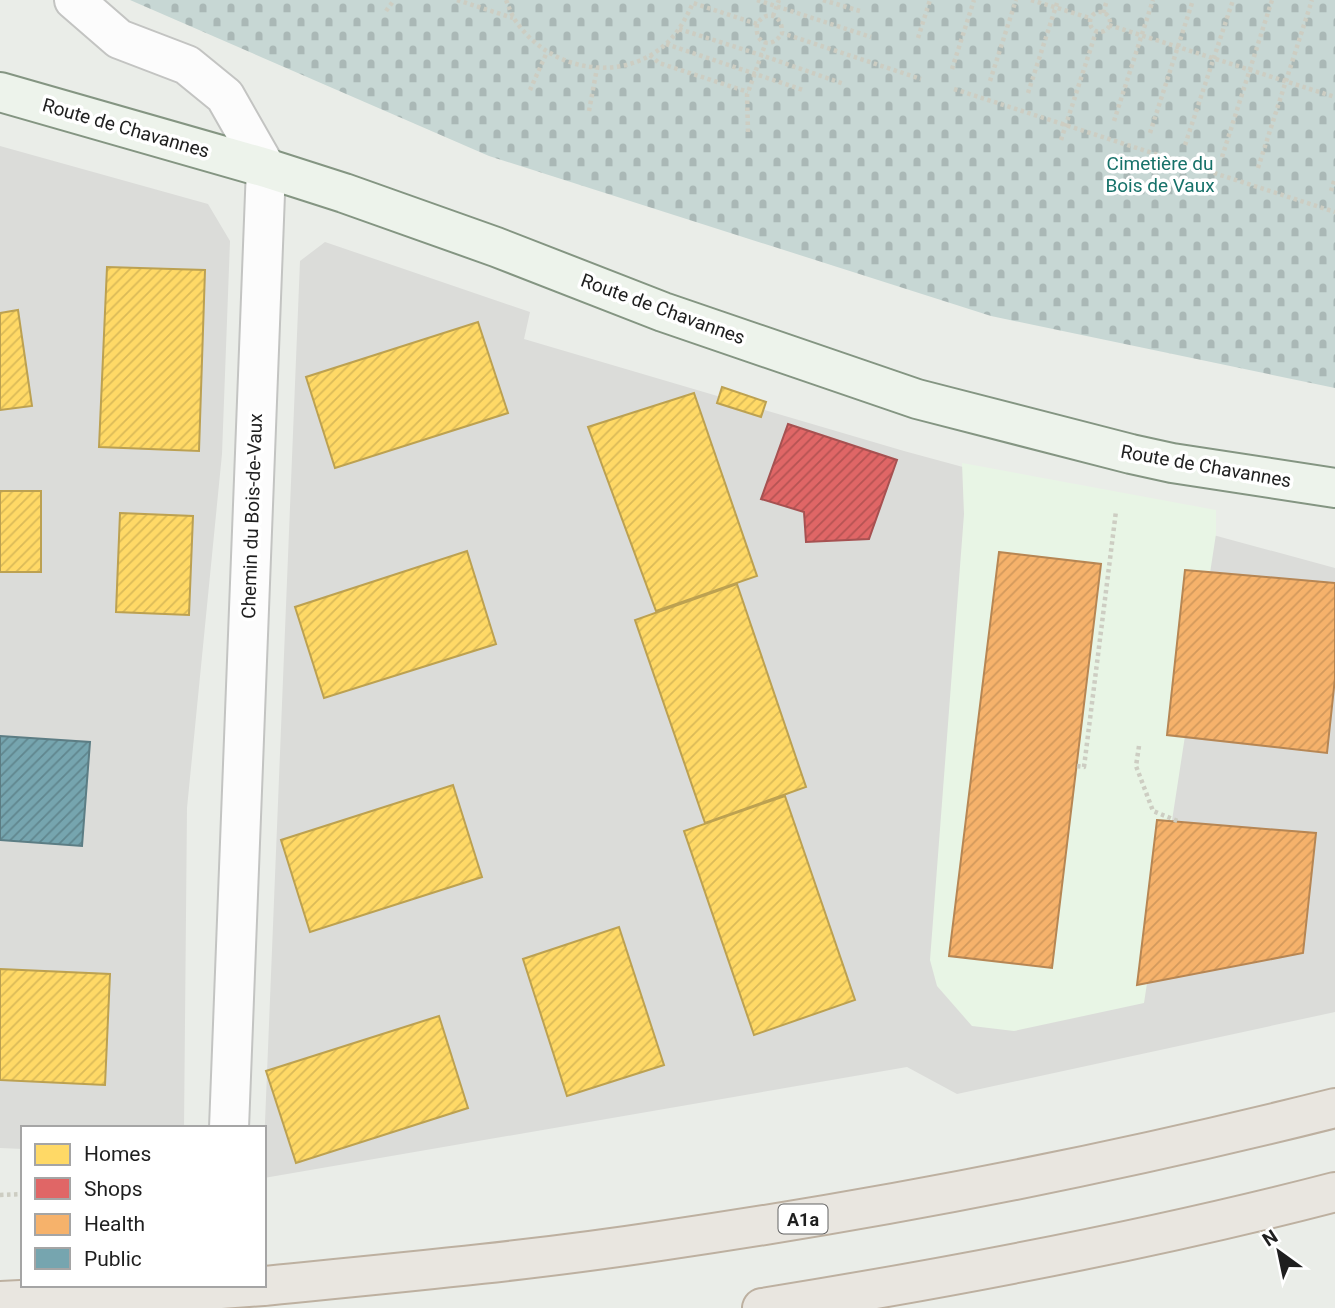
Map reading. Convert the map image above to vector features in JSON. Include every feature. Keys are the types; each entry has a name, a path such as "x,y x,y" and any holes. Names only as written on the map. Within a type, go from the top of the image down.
{"highway":[{"name":"A1a","path":"266,1286 486,1264 645,1244 855,1210 1168,1148 1335,1108"},
{"path":"762,1308 870,1291 1042,1258 1335,1192"},
{"name":"A1a","path":"0,1301 249,1287"}],"main road":[{"name":"Route de Chavannes","path":"0,92 344,193 496,247 663,312 917,398 1172,463 1335,488"}],"street":[{"path":"74,0 120,39 187,65 225,96 266,168"},
{"name":"Chemin du Bois-de-Vaux","path":"229,1126 266,168"},
{"path":"224,1287 224,1308"}],"path":[{"path":"386,11 394,0"},
{"path":"457,0 513,18"},
{"path":"506,0 513,18 527,35 547,52 564,61 597,68 610,69 631,65 650,55 666,44 679,29 693,3 757,24"},
{"path":"757,0 778,3 871,37"},
{"path":"824,0 860,11"},
{"path":"918,38 930,0"},
{"path":"952,69 974,0"},
{"path":"990,81 1016,0"},
{"path":"1031,0 1090,18"},
{"path":"1028,93 1058,0"},
{"path":"1103,13 1107,0"},
{"path":"1114,121 1153,0"},
{"path":"1150,133 1193,0"},
{"path":"1185,145 1233,0"},
{"path":"1222,157 1272,0"},
{"path":"1258,169 1312,0"},
{"path":"773,16 778,3"},
{"path":"1094,13 1103,13 1109,19 1109,25 1103,32 1096,32 1090,26 1090,18 1094,13"},
{"path":"773,16 780,21 782,33 774,42 766,42 758,37 757,24 761,18 773,16"},
{"path":"1109,25 1335,97"},
{"path":"679,29 844,83"},
{"path":"1061,140 1096,32"},
{"path":"782,33 921,79"},
{"path":"748,132 748,92 766,42"},
{"path":"666,44 803,90"},
{"path":"530,90 547,52"},
{"path":"650,55 659,63 748,92"},
{"path":"589,110 597,68"},
{"path":"954,89 1335,212"},
{"path":"1331,191 1335,178"},
{"path":"1077,766 1084,767 1116,511"},
{"path":"1139,746 1136,766 1153,811 1180,822"},
{"path":"0,1195 21,1194"}],"shaded area":[{"path":"0,146 208,204 230,241 222,454 187,808 184,1126 21,1126 21,1149 0,1148"},
{"path":"325,242 530,312 524,339 904,451 1335,568 1335,1012 957,1094 907,1067 266,1178 265,1126 300,261"},
{"path":"962,463 1216,510 1216,534 1144,1003 1014,1031 972,1026 937,986 930,960 964,514"}],"green space":[{"name":"Cimetière du Bois de Vaux","path":"130,0 1335,0 1335,388 991,316 489,156"}],"building: Homes":[{"path":"107,267 205,270 199,451 99,447"},
{"path":"18,310 32,406 0,410 0,313"},
{"path":"478,322 508,413 335,468 306,377"},
{"path":"722,387 766,402 761,417 717,403"},
{"path":"694,393 757,576 656,611 588,427"},
{"path":"0,491 41,491 41,572 0,572"},
{"path":"120,513 193,516 189,615 116,612"},
{"path":"467,551 496,644 324,698 295,607"},
{"path":"737,584 806,787 705,823 635,620"},
{"path":"453,785 482,877 310,932 281,840"},
{"path":"785,796 855,1000 754,1035 684,831"},
{"path":"619,927 664,1065 567,1096 523,959"},
{"path":"0,969 110,974 105,1085 0,1080"},
{"path":"439,1016 468,1108 296,1163 266,1071"}],"building: Shops":[{"path":"788,424 897,460 869,539 806,542 804,512 761,499"}],"building: Health":[{"path":"999,552 1101,564 1052,968 949,956"},
{"path":"1185,570 1335,583 1335,678 1327,753 1167,735"},
{"path":"1157,820 1316,833 1303,953 1137,985"}],"building: Public":[{"path":"0,736 90,742 82,846 0,840"}]}
